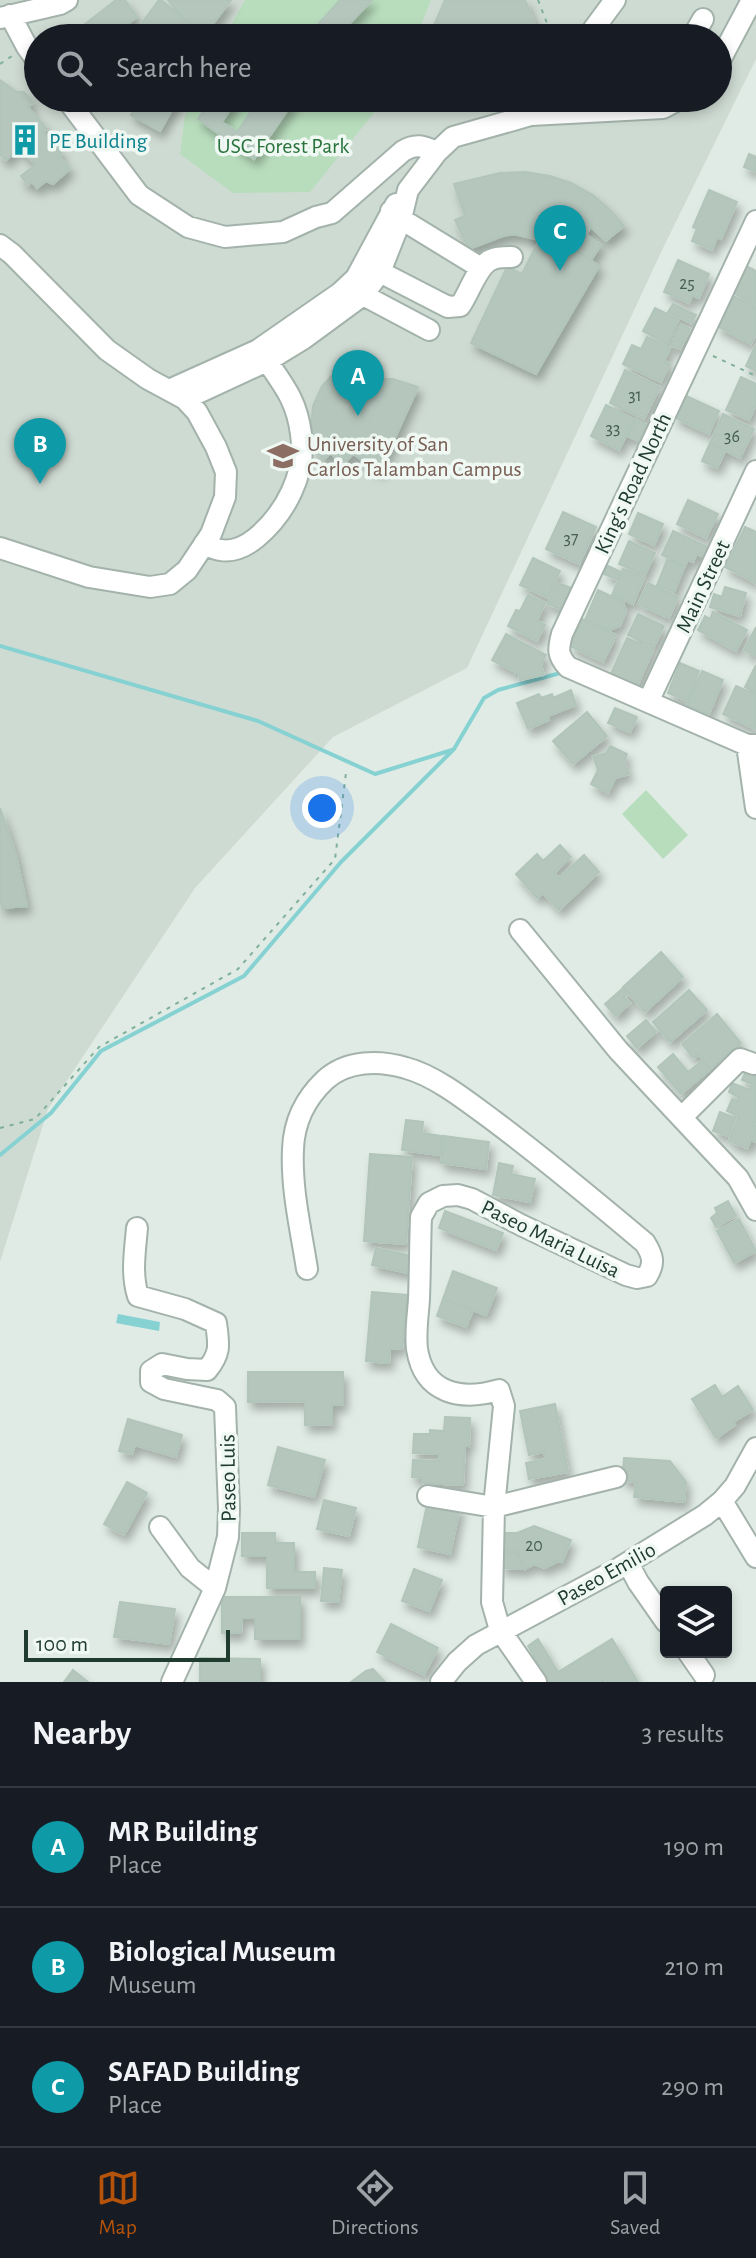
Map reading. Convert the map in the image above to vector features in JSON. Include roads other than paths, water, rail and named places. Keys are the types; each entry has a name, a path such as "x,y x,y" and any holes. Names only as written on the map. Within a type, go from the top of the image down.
{"street":[{"path":"24,43 5,17 67,0"},
{"path":"597,24 615,0"},
{"path":"732,38 752,0"},
{"path":"700,24 703,19"},
{"path":"77,112 139,195 188,227 225,237 283,232 332,213 413,145 437,152"},
{"path":"177,395 258,350 340,293 356,278 406,195 437,152 453,137 536,112"},
{"path":"396,215 481,268"},
{"path":"177,395 267,361 363,295 380,272 396,215"},
{"name":"King's Road North","path":"648,702 568,667 557,649 756,221"},
{"path":"0,245 107,350 177,395 197,412 226,472 225,497 211,534 187,570 170,584 150,587 89,577 0,548"},
{"path":"380,272 454,308 465,300 485,263 493,258 512,257"},
{"path":"363,295 429,330"},
{"path":"204,544 222,551 245,546 273,523 287,502 302,462 302,437 294,400 267,361"},
{"name":"Main Street","path":"648,702 756,471"},
{"path":"648,702 752,745 756,808"},
{"path":"520,930 618,1050 738,1178 756,1210"},
{"path":"682,1117 740,1059 754,1064"},
{"name":"Paseo Maria Luisa","path":"307,1269 293,1178 293,1145 300,1111 312,1092 332,1074 356,1064 378,1063 408,1068 460,1096 550,1163 645,1243 652,1254 654,1266 647,1276 637,1278 626,1275 472,1199 458,1195 443,1196 429,1203 421,1217 417,1349 425,1371 434,1384 452,1393 473,1396 499,1390 504,1406 494,1507 492,1602 500,1630"},
{"path":"738,1178 756,1166"},
{"name":"Paseo Luis","path":"137,1228 134,1261 138,1296 199,1314 216,1323 218,1340 217,1358 207,1370 162,1364 151,1371 151,1382 176,1392 217,1400 225,1407 228,1537 215,1588 172,1682"},
{"name":"Paseo Emilio","path":"441,1682 476,1645 628,1563 697,1521 735,1486 756,1448"},
{"path":"428,1496 494,1507 616,1477"},
{"path":"722,1501 756,1557"},
{"path":"160,1527 190,1568 215,1588"},
{"path":"628,1563 660,1613"},
{"path":"500,1630 536,1682"},
{"path":"692,1658 704,1675"}],"water":[{"path":"118,1314 160,1322 159,1331 116,1323"}],"waterway":[{"path":"0,646 258,721 375,774 452,750"},
{"path":"0,1155 51,1113 101,1051 244,976 341,862 454,749 484,698 498,690 564,672"}],"place":[{"name":"PE Building","path":"25,140"},
{"name":"SAFAD Building","path":"560,271"},
{"name":"MR Building","path":"358,416"},
{"name":"University of San Carlos Talamban Campus","path":"283,456"},
{"name":"Biological Museum","path":"40,484"}],"park label":[{"name":"USC Forest Park","path":"283,145"}]}
